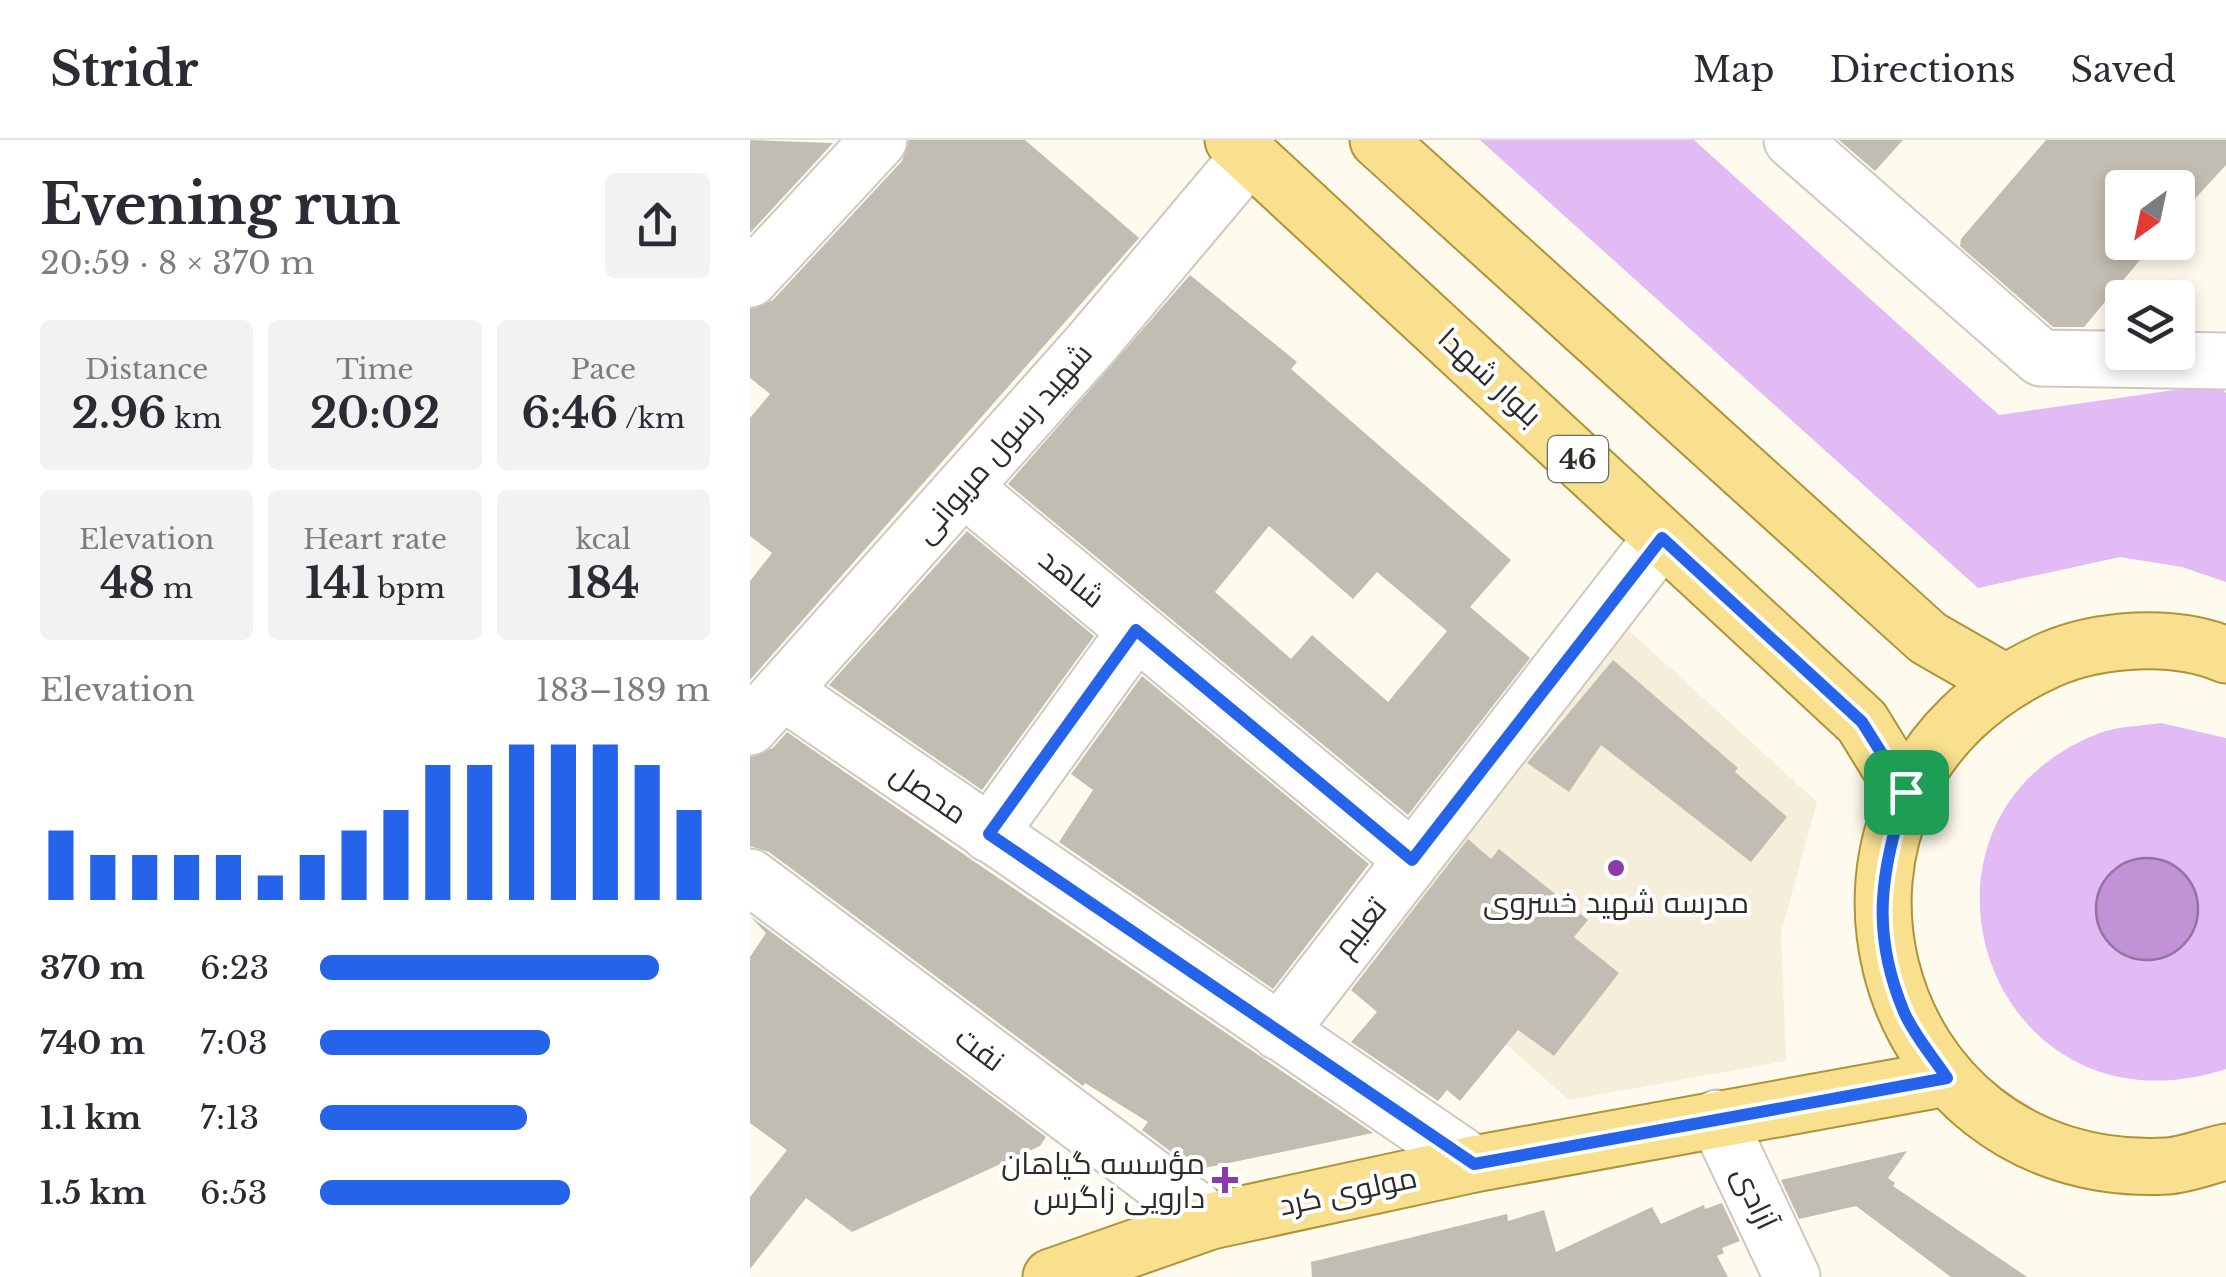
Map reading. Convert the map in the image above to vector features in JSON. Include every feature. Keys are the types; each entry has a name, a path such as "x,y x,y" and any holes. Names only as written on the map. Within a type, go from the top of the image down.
{"main road":[{"path":"1378,140 1928,638 2003,681"},
{"name":"بلوار شهدا","path":"1241,148 1862,722 1906,792"},
{"path":"2226,655 2141,640 2069,651 2003,681 1946,730 1906,792 1884,865 1884,941 1905,1014 1947,1078 2010,1130 2087,1161 2169,1166 2226,1152"},
{"name":"مولوی کرد","path":"1050,1277 1211,1221 1474,1164 1947,1078"}],"street":[{"path":"750,279 879,140"},
{"path":"1792,140 2041,358 2226,361"},
{"name":"شهید رسول مریوانی","path":"766,709 964,488 1241,148"},
{"name":"شاهد","path":"964,488 1412,860"},
{"name":"تعلیم","path":"1279,1032 1662,538"},
{"path":"989,834 1136,630"},
{"name":"محصل","path":"766,709 989,834 1474,1164"},
{"name":"نفت","path":"750,877 1211,1221"},
{"name":"آزادی","path":"1718,1118 1792,1277"}],"shaded area":[{"path":"1480,140 1694,140 1999,415 2217,384 2226,393 2226,582 2182,567 2120,557 1978,588"},
{"name":"مدرسه شهید خسروی","path":"1622,624 1817,802 1781,933 1786,1061 1569,1100 1381,934"},
{"path":"2161,723 2226,738 2226,1069 2143,1080 2074,1061 2023,1019 1990,961 1980,897 1993,832 2032,775 2100,733"},
{"path":"2147,858 2167,861 2190,880 2198,909 2195,929 2176,952 2147,960 2127,957 2104,938 2096,909 2099,889 2118,866"}],"building":[{"path":"750,140 833,143 750,233"},
{"path":"909,140 1025,140 1139,238 750,680 750,581 772,553 750,536 750,418 770,394 750,378 750,309 773,300 902,161"},
{"path":"1839,140 1903,140 1875,171"},
{"path":"2046,140 2226,140 2226,165 2195,199 2195,170 2105,170 2105,260 2140,260 2123,280 2105,280 2105,302 2084,327 2053,327 1960,246 1961,239"},
{"path":"1190,275 1297,362 1291,369 1511,560 1470,607 1530,658 1408,815 1008,484","holes":["1269,526 1353,599 1377,572 1447,631 1388,702 1312,635 1291,659 1215,592"]},
{"path":"967,531 1094,636 982,790 829,685"},
{"path":"1613,660 1738,768 1735,772 1787,817 1751,862 1601,745 1569,792 1527,763"},
{"path":"1142,676 1369,864 1273,989 1059,842 1093,790 1071,774"},
{"path":"787,732 1373,1133 1195,1170 1142,1130 1148,1122 1085,1083 1083,1086 769,852 750,846 750,757 773,748"},
{"path":"1468,839 1491,859 1499,849 1588,920 1574,937 1619,973 1554,1056 1518,1030 1460,1101 1447,1090 1438,1101 1351,1042 1377,1012 1351,990"},
{"path":"750,916 1046,1137 1040,1146 852,1232 806,1198 750,1269 750,1197 787,1150 750,1123 750,957 766,933"},
{"path":"1907,1151 1888,1178 1895,1183 1893,1186 2027,1277 1951,1277 1856,1206 1799,1219 1781,1180"},
{"path":"1722,1203 1740,1241 1722,1248 1724,1253 1717,1256 1728,1277 1312,1277 1311,1262 1507,1214 1508,1221 1544,1210 1556,1252 1652,1207 1661,1224 1704,1205 1705,1209"}],"place":[{"name":"مدرسه شهید خسروی","path":"1616,868"},
{"name":"مؤسسه گیاهان دارویی زاگرس","path":"1225,1180"}],"route":[{"path":"1662,538 1862,722 1906,792 1884,865 1884,941 1905,1014 1947,1078 1474,1164 989,834 1136,630 1412,860 1662,538"}]}
